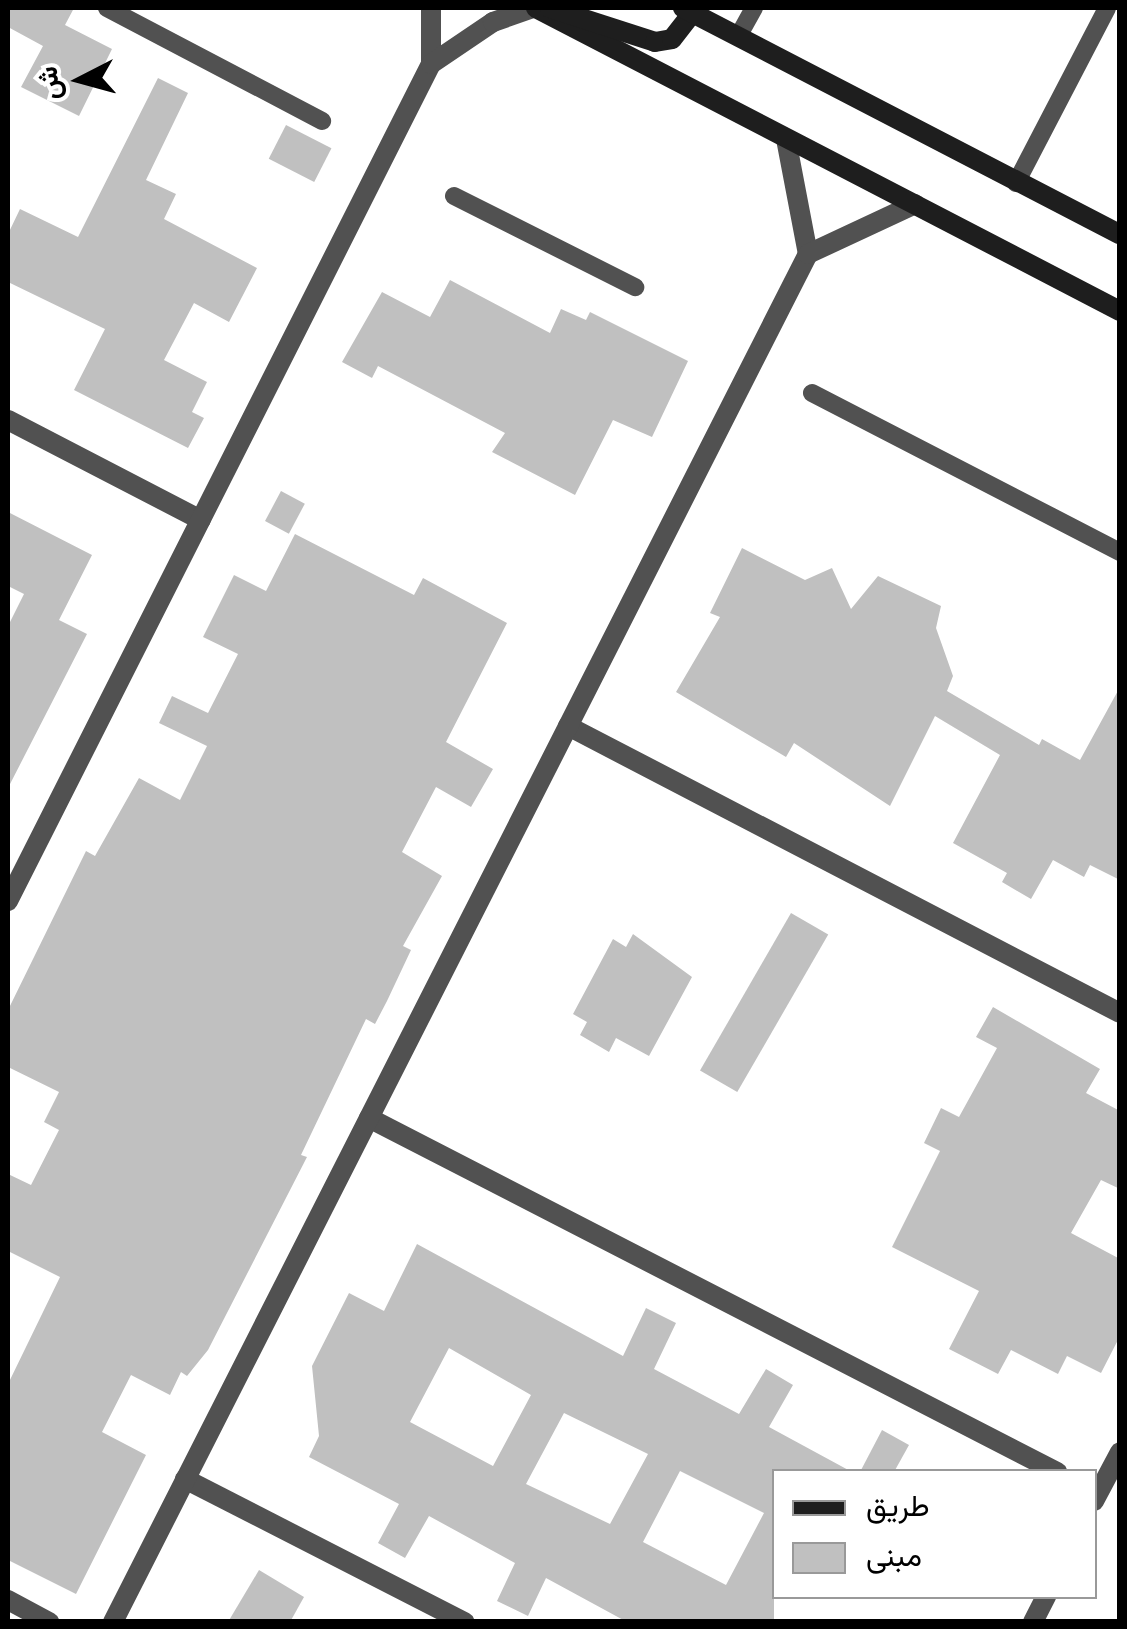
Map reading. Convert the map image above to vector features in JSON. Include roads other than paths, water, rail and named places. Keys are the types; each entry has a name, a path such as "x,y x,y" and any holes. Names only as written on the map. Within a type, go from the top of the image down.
{"main road":[{"path":"538,8 594,17 655,42 686,29 688,10 1120,235"},
{"path":"538,8 1120,311"}],"street":[{"path":"8,901 432,64 431,8"},
{"path":"432,64 493,22 538,8"},
{"path":"113,1622 808,254 786,139"},
{"path":"808,254 915,204"},
{"path":"8,420 200,520"},
{"path":"568,726 1120,1013"},
{"path":"370,1118 1051,1469"},
{"path":"1097,1493 1120,1452"},
{"path":"185,1479 464,1622"},
{"path":"1033,1622 1044,1599"},
{"path":"8,1600 49,1622"}],"lane":[{"path":"107,8 322,121"},
{"path":"739,35 754,8"},
{"path":"1016,183 1107,8"},
{"path":"454,196 635,287"},
{"path":"812,392 1120,552"}]}
